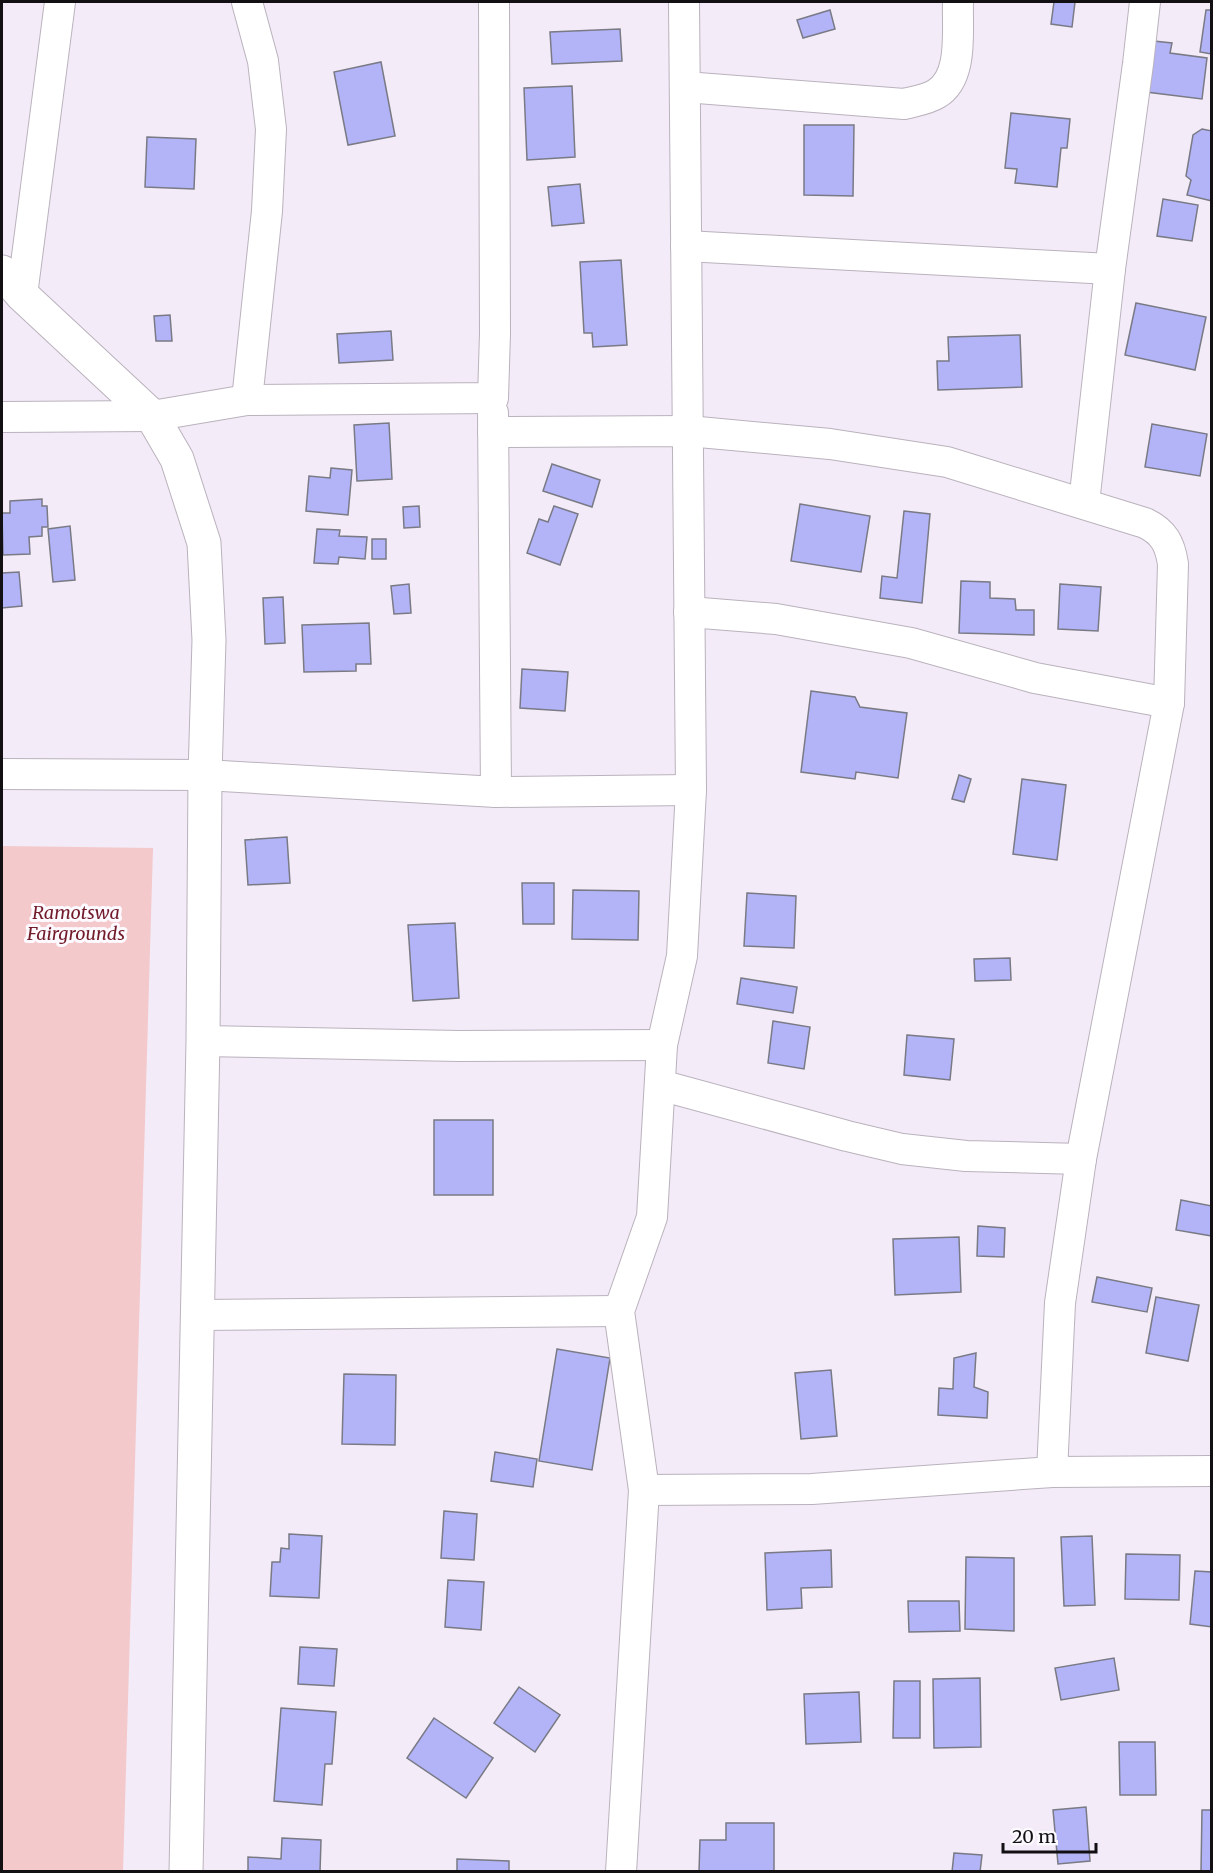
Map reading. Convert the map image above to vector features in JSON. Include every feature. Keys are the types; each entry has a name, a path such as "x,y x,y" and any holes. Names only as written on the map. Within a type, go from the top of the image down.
{"street":[{"path":"60,2 12,283 152,416 177,459 204,543 209,640 186,1872"},
{"path":"247,400 267,211 271,129 263,61 248,2"},
{"path":"494,2 493,432 496,792"},
{"path":"621,1872 644,1490 619,1311 652,1217 662,1045 682,956 691,790 684,2"},
{"path":"685,87 904,104 923,100 936,94 948,84 955,70 958,2"},
{"path":"1084,503 1110,269 1145,2"},
{"path":"686,246 1110,269"},
{"path":"2,417 152,416 247,400 493,398"},
{"path":"493,432 688,431 830,444 947,462 1084,503 1156,528 1171,548 1173,564 1169,703 1081,1159 1060,1303 1052,1472"},
{"path":"689,612 776,620 911,644 1035,678 1169,703"},
{"path":"2,774 205,775 496,792 691,790"},
{"path":"203,1041 459,1046 662,1045"},
{"path":"660,1085 902,1149 966,1156 1081,1159"},
{"path":"196,1315 619,1311"},
{"path":"644,1490 812,1490 1052,1472 1212,1471"}],"green space":[{"name":"Ramotswa Fairgrounds","path":"2,846 153,848 123,1871 2,1871"}],"building":[{"path":"1054,2 1075,2 1072,27 1051,24"},
{"path":"830,10 835,29 803,38 797,20"},
{"path":"1206,10 1212,10 1212,54 1200,52"},
{"path":"620,29 622,61 552,64 550,32"},
{"path":"1144,40 1172,43 1170,53 1207,58 1202,99 1138,91"},
{"path":"381,62 395,136 348,145 334,72"},
{"path":"572,86 575,157 527,160 524,88"},
{"path":"1011,113 1070,119 1067,148 1061,148 1057,187 1015,183 1017,169 1005,168"},
{"path":"804,125 854,125 853,196 804,195"},
{"path":"1202,129 1212,131 1212,201 1187,195 1191,180 1186,176 1193,135"},
{"path":"147,137 196,139 194,189 145,187"},
{"path":"580,184 584,223 552,226 548,187"},
{"path":"1163,199 1198,205 1192,241 1157,236"},
{"path":"621,260 627,345 593,347 592,333 584,333 580,262"},
{"path":"1136,303 1206,317 1195,370 1125,355"},
{"path":"170,315 172,341 156,341 154,316"},
{"path":"391,331 393,360 339,363 337,334"},
{"path":"1020,335 1022,387 938,390 937,361 949,361 948,337"},
{"path":"389,423 392,479 357,481 354,425"},
{"path":"1152,424 1207,434 1200,476 1145,467"},
{"path":"552,464 600,480 592,507 543,491"},
{"path":"331,468 352,470 348,515 306,511 309,476 330,478"},
{"path":"42,499 42,506 47,506 48,527 42,527 42,536 29,537 30,554 3,555 2,513 10,513 10,501"},
{"path":"800,504 870,516 861,572 791,561"},
{"path":"419,506 420,527 404,528 403,507"},
{"path":"554,506 578,514 560,565 527,553 539,519 548,522"},
{"path":"904,511 930,514 922,603 880,598 882,576 897,578"},
{"path":"70,526 75,580 53,582 48,529"},
{"path":"317,529 340,530 339,536 367,537 365,559 339,557 338,564 314,563"},
{"path":"372,539 386,539 386,559 372,559"},
{"path":"19,572 22,606 2,608 2,573"},
{"path":"961,581 990,582 990,598 1015,599 1016,610 1034,610 1034,635 959,633"},
{"path":"409,584 411,613 394,614 391,586"},
{"path":"1060,584 1101,587 1098,631 1058,629"},
{"path":"283,597 285,643 265,644 263,598"},
{"path":"369,623 371,664 356,664 356,671 304,672 302,625"},
{"path":"522,669 568,672 565,711 520,708"},
{"path":"811,691 855,697 860,707 907,713 898,778 856,772 855,779 801,772"},
{"path":"959,775 971,779 964,802 952,799"},
{"path":"1022,779 1066,785 1057,860 1013,854"},
{"path":"287,837 290,883 248,885 245,840"},
{"path":"522,883 554,883 554,924 523,924"},
{"path":"573,890 639,891 638,940 572,939"},
{"path":"747,893 796,896 794,948 744,946"},
{"path":"455,923 459,998 413,1001 408,925"},
{"path":"1010,958 1011,980 975,981 974,959"},
{"path":"741,978 797,987 793,1013 737,1004"},
{"path":"773,1021 810,1027 804,1069 768,1063"},
{"path":"907,1035 954,1039 950,1080 904,1075"},
{"path":"434,1120 493,1120 493,1195 434,1195"},
{"path":"1181,1200 1212,1206 1212,1236 1176,1230"},
{"path":"978,1226 1005,1228 1004,1257 977,1256"},
{"path":"959,1237 961,1292 895,1295 893,1239"},
{"path":"1097,1277 1152,1288 1147,1312 1092,1302"},
{"path":"1156,1297 1199,1305 1188,1361 1146,1353"},
{"path":"557,1349 610,1358 592,1470 539,1461"},
{"path":"976,1353 974,1387 988,1392 987,1418 938,1415 939,1388 953,1389 954,1358"},
{"path":"831,1370 837,1436 801,1439 795,1373"},
{"path":"344,1374 396,1375 395,1445 342,1444"},
{"path":"495,1452 537,1459 533,1487 491,1481"},
{"path":"444,1511 477,1514 474,1560 441,1558"},
{"path":"289,1534 322,1536 319,1598 270,1596 272,1562 280,1562 281,1548 289,1549"},
{"path":"1092,1536 1095,1605 1064,1606 1061,1537"},
{"path":"831,1550 832,1587 801,1588 802,1608 767,1610 765,1553"},
{"path":"1126,1554 1180,1555 1179,1600 1125,1599"},
{"path":"966,1557 1014,1558 1014,1631 965,1629"},
{"path":"1195,1571 1212,1572 1212,1627 1190,1624"},
{"path":"448,1580 484,1582 481,1630 445,1627"},
{"path":"908,1601 959,1601 960,1631 909,1632"},
{"path":"300,1647 337,1649 334,1686 298,1684"},
{"path":"1114,1658 1119,1690 1061,1700 1055,1668"},
{"path":"980,1678 981,1747 934,1748 933,1679"},
{"path":"894,1681 920,1681 920,1738 893,1738"},
{"path":"519,1687 560,1715 535,1752 494,1723"},
{"path":"859,1692 861,1742 806,1744 804,1694"},
{"path":"281,1708 336,1712 332,1764 325,1764 322,1805 274,1801"},
{"path":"434,1718 493,1758 466,1798 407,1758"},
{"path":"1119,1742 1155,1742 1156,1795 1120,1795"},
{"path":"1086,1807 1090,1861 1058,1864 1053,1810"},
{"path":"1202,1810 1212,1810 1212,1872 1201,1872"},
{"path":"726,1823 774,1823 774,1872 699,1872 700,1840 726,1840"},
{"path":"282,1838 321,1840 320,1872 248,1872 248,1857 281,1859"},
{"path":"954,1853 982,1855 980,1872 952,1872"},
{"path":"457,1859 509,1861 509,1872 457,1872"}]}
